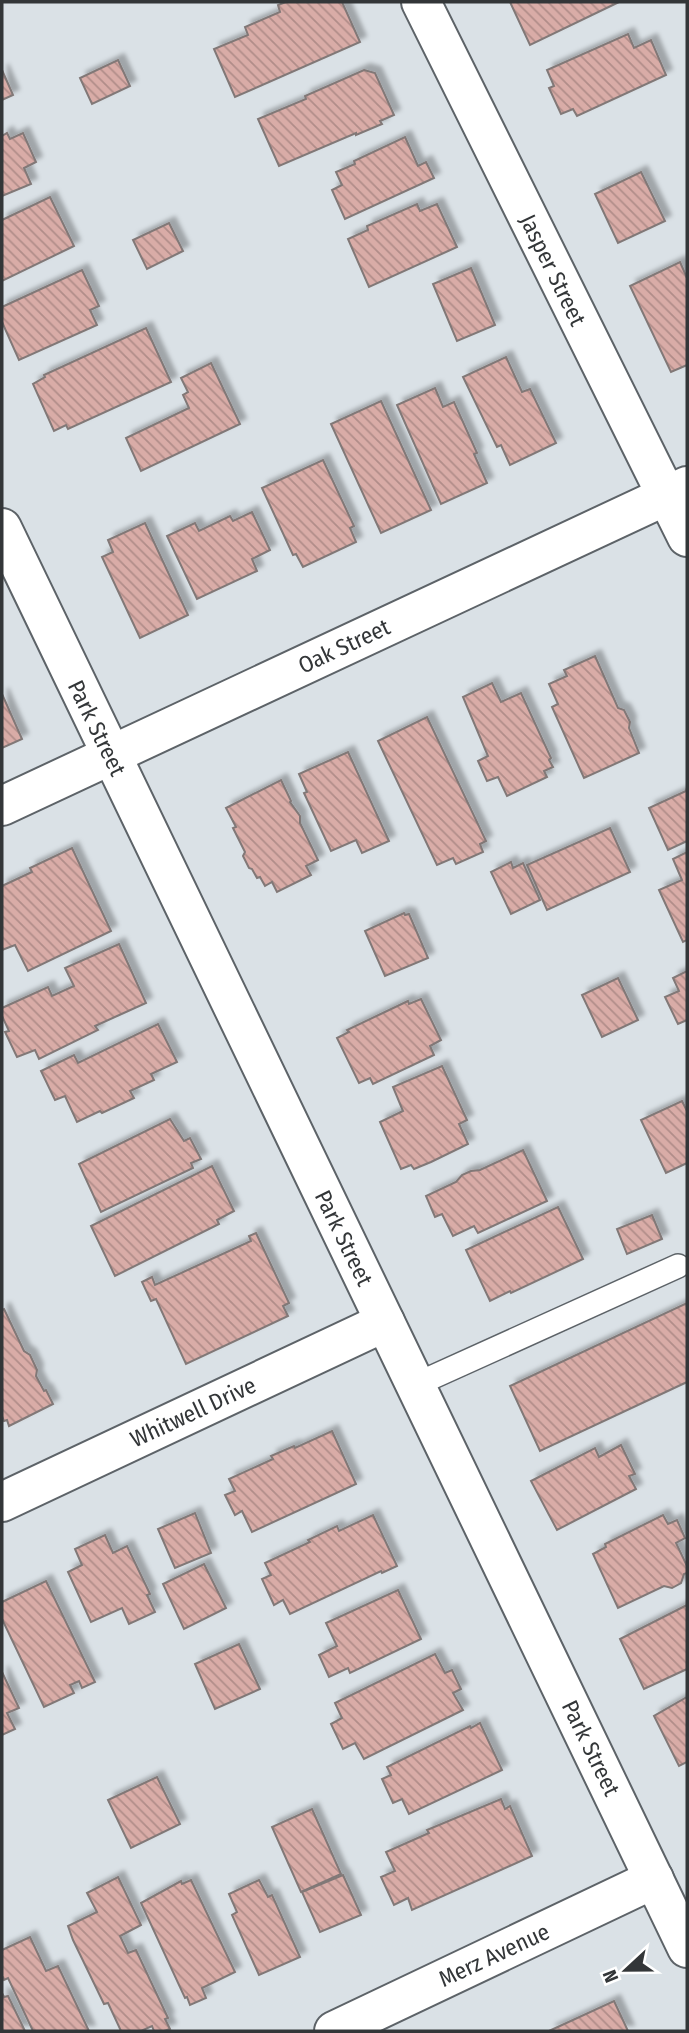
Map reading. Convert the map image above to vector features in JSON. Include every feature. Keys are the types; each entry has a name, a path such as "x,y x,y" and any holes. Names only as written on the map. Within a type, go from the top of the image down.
{"street":[{"name":"Jasper Street","path":"421,2 677,491 687,537"},
{"name":"Oak Street","path":"2,806 677,491"},
{"name":"Park Street","path":"2,527 687,1948"},
{"name":"Whitwell Drive","path":"2,1502 385,1322"},
{"name":"Merz Avenue","path":"334,2031 654,1878"}],"lane":[{"path":"415,1385 678,1266"}],"building":[{"path":"286,2 342,2 360,42 235,97 214,49 248,35 245,27 280,12 278,5"},
{"path":"510,2 619,2 530,45"},
{"path":"628,34 634,48 651,40 666,75 577,116 573,109 561,114 549,88 554,86 547,70"},
{"path":"118,60 130,86 92,104 80,78"},
{"path":"2,70 13,95 2,100"},
{"path":"364,70 375,73 394,115 380,121 382,124 279,166 258,119"},
{"path":"7,133 10,139 23,133 36,162 24,168 31,184 2,196 2,136"},
{"path":"405,137 418,166 426,162 434,178 345,219 332,190 342,185 336,172"},
{"path":"641,172 665,221 618,243 595,194"},
{"path":"50,197 74,246 2,281 2,220"},
{"path":"417,204 420,211 437,204 457,247 369,287 348,239 368,230 367,226"},
{"path":"169,223 183,251 147,269 133,240"},
{"path":"680,262 687,278 687,365 671,372 630,286"},
{"path":"471,268 495,325 457,341 433,284"},
{"path":"82,270 99,306 90,310 97,325 19,360 2,322 2,307"},
{"path":"146,328 171,382 68,429 66,425 54,431 33,384 45,377 44,375"},
{"path":"506,357 522,392 530,389 556,443 510,465 501,445 497,447 463,377"},
{"path":"211,363 240,424 141,471 126,438 189,408 183,395 188,392 181,378"},
{"path":"435,388 443,407 454,402 487,483 441,504 397,405"},
{"path":"381,401 431,510 381,533 331,424"},
{"path":"323,460 354,526 350,528 356,542 303,567 296,554 293,555 262,488"},
{"path":"252,512 270,550 252,559 257,571 197,599 167,536 195,523 199,531 230,516 233,521"},
{"path":"145,523 188,615 140,638 102,557 113,552 108,540"},
{"path":"595,656 618,708 624,710 630,722 629,728 639,753 584,778 552,707 558,704 549,684 567,676 564,670"},
{"path":"492,683 501,702 521,693 553,767 544,771 547,777 507,796 498,777 487,781 478,761 488,756 463,697"},
{"path":"2,694 22,739 2,748"},
{"path":"427,717 486,841 480,844 483,852 456,864 453,858 437,865 378,741"},
{"path":"348,752 389,841 362,853 356,840 331,851 304,793 307,792 299,774"},
{"path":"281,780 290,802 300,816 300,823 318,860 306,866 311,875 277,892 272,882 265,886 260,877 257,878 249,868 243,856 245,852 233,828 236,827 226,808"},
{"path":"687,787 687,841 668,850 649,808 686,791"},
{"path":"610,828 630,872 547,910 527,865"},
{"path":"72,848 111,931 28,971 15,945 2,950 2,886 32,872 30,868"},
{"path":"687,852 687,940 683,942 659,890 682,880 673,859"},
{"path":"511,862 513,868 523,863 540,900 511,914 491,872"},
{"path":"404,913 409,914 428,958 385,976 365,931"},
{"path":"119,944 146,1003 95,1026 98,1030 39,1059 35,1050 17,1057 5,1032 9,1031 2,1016 2,1008 48,987 52,996 74,986 65,968"},
{"path":"687,971 687,1020 678,1024 665,997 679,991 673,978"},
{"path":"618,978 638,1020 602,1037 582,995"},
{"path":"421,999 441,1040 430,1046 434,1055 373,1084 370,1078 359,1083 337,1038 349,1032 347,1030 408,1001 409,1004"},
{"path":"158,1024 177,1062 151,1074 154,1080 130,1091 134,1098 77,1122 65,1096 55,1100 41,1071 74,1055 78,1063"},
{"path":"442,1066 467,1120 459,1124 468,1144 414,1169 411,1165 401,1169 380,1122 403,1111 393,1087"},
{"path":"682,1101 687,1111 687,1163 666,1173 641,1120"},
{"path":"170,1119 184,1141 190,1138 201,1159 191,1163 193,1168 101,1212 79,1164"},
{"path":"523,1150 547,1201 478,1233 474,1226 453,1236 442,1214 435,1217 426,1196 456,1182 462,1175 480,1170"},
{"path":"212,1166 234,1211 217,1220 219,1224 115,1276 91,1226"},
{"path":"558,1207 583,1259 490,1301 466,1250"},
{"path":"652,1215 662,1239 627,1254 617,1229"},
{"path":"256,1233 289,1303 283,1306 288,1316 186,1364 156,1299 151,1301 142,1282 152,1277 155,1285 251,1241 249,1236"},
{"path":"687,1303 687,1382 540,1451 510,1386"},
{"path":"4,1309 24,1351 30,1355 37,1370 36,1376 53,1404 9,1426 2,1416"},
{"path":"332,1431 356,1484 252,1532 242,1511 235,1515 225,1495 235,1491 229,1479 273,1459 271,1456"},
{"path":"621,1445 635,1474 629,1476 636,1489 557,1530 531,1481 595,1448 599,1457"},
{"path":"195,1513 211,1553 175,1568 158,1529"},
{"path":"373,1515 397,1566 290,1614 283,1600 274,1605 262,1579 271,1575 265,1563 337,1526 339,1531"},
{"path":"663,1515 668,1524 677,1520 685,1538 676,1543 687,1566 687,1573 681,1583 672,1588 664,1586 618,1608 593,1554 606,1547 605,1544"},
{"path":"105,1535 113,1553 127,1546 150,1594 147,1595 155,1612 129,1624 122,1608 91,1622 68,1572 82,1565 75,1549"},
{"path":"204,1564 226,1608 184,1629 163,1584"},
{"path":"46,1581 95,1682 82,1688 79,1681 70,1685 74,1693 44,1707 2,1619 2,1602"},
{"path":"398,1590 421,1639 350,1673 348,1668 329,1677 319,1655 337,1646 326,1623"},
{"path":"687,1605 687,1669 644,1689 620,1639"},
{"path":"239,1644 260,1689 215,1709 195,1664"},
{"path":"435,1654 445,1673 452,1670 461,1689 453,1693 463,1710 364,1759 355,1743 343,1749 331,1724 342,1718 335,1703"},
{"path":"2,1672 19,1708 7,1713 15,1729 2,1735"},
{"path":"687,1697 687,1762 679,1766 654,1716"},
{"path":"480,1723 502,1770 409,1814 402,1799 393,1803 382,1779 391,1775 387,1767"},
{"path":"157,1777 180,1824 131,1848 108,1800"},
{"path":"501,1799 505,1809 510,1806 532,1856 412,1910 408,1898 394,1905 381,1877 395,1871 386,1852 429,1833 427,1830"},
{"path":"312,1809 341,1874 301,1892 272,1827"},
{"path":"343,1875 361,1915 320,1932 302,1892"},
{"path":"118,1877 141,1925 120,1936 128,1953 136,1950 168,2018 165,2019 170,2029 164,2031 154,2031 152,2026 141,2031 121,2031 108,2003 104,2004 68,1926 97,1912 87,1893"},
{"path":"191,1880 235,1972 202,1988 206,1998 190,2005 141,1903 181,1881 182,1884"},
{"path":"259,1880 268,1897 272,1895 300,1957 259,1975 232,1915 237,1912 229,1894"},
{"path":"30,1937 46,1971 58,1966 89,2031 33,2031 8,1978 4,1980 2,1976 2,1950"},
{"path":"2,1993 4,1997 8,1996 25,2031 2,2031"},
{"path":"614,2001 628,2031 549,2031"}]}
